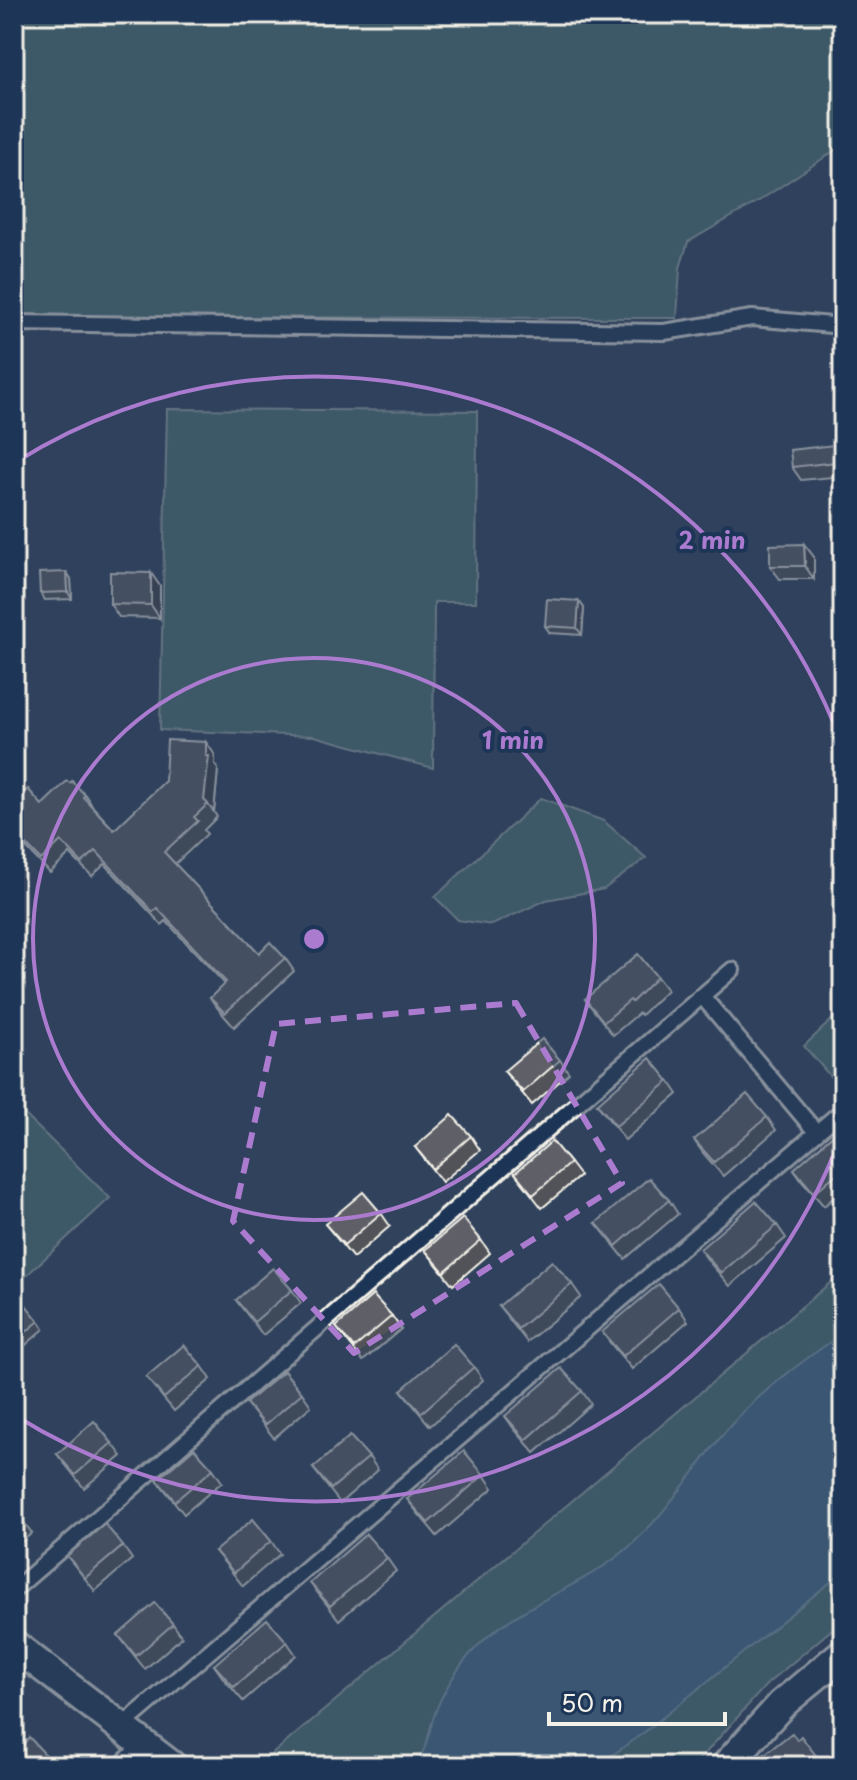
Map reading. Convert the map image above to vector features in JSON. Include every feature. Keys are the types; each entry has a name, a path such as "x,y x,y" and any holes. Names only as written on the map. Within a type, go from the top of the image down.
{"street":[{"path":"14,1645 172,1766"},
{"path":"726,1766 782,1704 843,1653"}],"lane":[{"path":"14,323 664,332 752,318 843,326"},
{"path":"14,1590 732,970"},
{"path":"702,996 816,1132"},
{"path":"120,1766 132,1735 843,1110"}],"highlighted area":[{"path":"516,1003 622,1183 354,1353 233,1221 276,1024"}],"green space":[{"path":"14,14 843,14 843,145 759,201 688,242 680,268 677,318 14,317"},
{"path":"167,409 477,411 476,602 434,602 433,768 314,736 160,730"},
{"path":"541,798 604,821 646,858 604,889 546,900 492,925 458,920 435,897"},
{"path":"843,1009 843,1091 804,1046"},
{"path":"14,1104 110,1198 14,1287"},
{"path":"843,1272 843,1620 767,1684 694,1766 258,1766"}],"water":[{"path":"843,1333 843,1572 646,1731 597,1766 413,1766 424,1749 445,1691 471,1653 505,1623 623,1552 666,1508 742,1413 784,1376"}],"building":[{"path":"834,445 836,462 792,467 790,450"},
{"path":"804,544 805,566 770,566 770,545"},
{"path":"67,572 68,592 40,593 39,573"},
{"path":"110,572 151,573 151,605 110,604"},
{"path":"547,599 579,601 577,628 545,626"},
{"path":"167,740 206,742 206,756 209,756 204,800 208,804 194,817 198,821 164,852 259,953 270,942 285,958 225,1013 210,998 226,982 157,908 153,912 96,851 82,863 61,841 41,860 14,832 14,797 19,792 22,794 28,789 42,805 67,781 72,781 114,830 165,781"},
{"path":"638,954 657,977 632,1002 630,1000 604,1022 585,999"},
{"path":"542,1039 560,1060 523,1092 504,1071"},
{"path":"650,1058 669,1081 616,1126 597,1104"},
{"path":"747,1094 767,1117 714,1162 694,1140"},
{"path":"452,1115 471,1136 433,1169 415,1147"},
{"path":"843,1126 843,1168 814,1193 794,1169"},
{"path":"552,1141 570,1163 533,1195 515,1173"},
{"path":"649,1178 669,1200 616,1246 596,1223"},
{"path":"363,1192 381,1213 344,1245 325,1224"},
{"path":"756,1201 777,1225 721,1273 700,1249"},
{"path":"463,1218 481,1240 444,1272 425,1250"},
{"path":"552,1261 572,1284 518,1329 499,1306"},
{"path":"273,1268 292,1290 254,1322 236,1300"},
{"path":"659,1284 679,1308 623,1356 602,1332"},
{"path":"373,1295 392,1316 354,1348 336,1327"},
{"path":"20,1298 39,1321 14,1342 14,1303"},
{"path":"454,1344 474,1367 421,1413 401,1390"},
{"path":"184,1345 202,1366 164,1398 146,1377"},
{"path":"561,1368 582,1391 526,1440 505,1416"},
{"path":"284,1371 302,1393 265,1425 246,1403"},
{"path":"94,1421 112,1443 75,1475 57,1454"},
{"path":"350,1436 369,1457 331,1489 313,1468"},
{"path":"194,1448 213,1469 175,1501 157,1480"},
{"path":"464,1451 484,1475 428,1523 407,1499"},
{"path":"14,1509 23,1519 14,1527"},
{"path":"253,1519 271,1541 234,1573 215,1551"},
{"path":"105,1524 123,1546 85,1578 67,1556"},
{"path":"366,1534 387,1558 330,1606 310,1583"},
{"path":"155,1603 173,1624 136,1656 118,1635"},
{"path":"267,1619 287,1642 234,1687 214,1665"},
{"path":"792,1733 797,1740 801,1736 824,1766 749,1766"},
{"path":"29,1737 56,1766 15,1766 14,1755"},
{"path":"839,1755 843,1760 843,1766 824,1766"}]}
